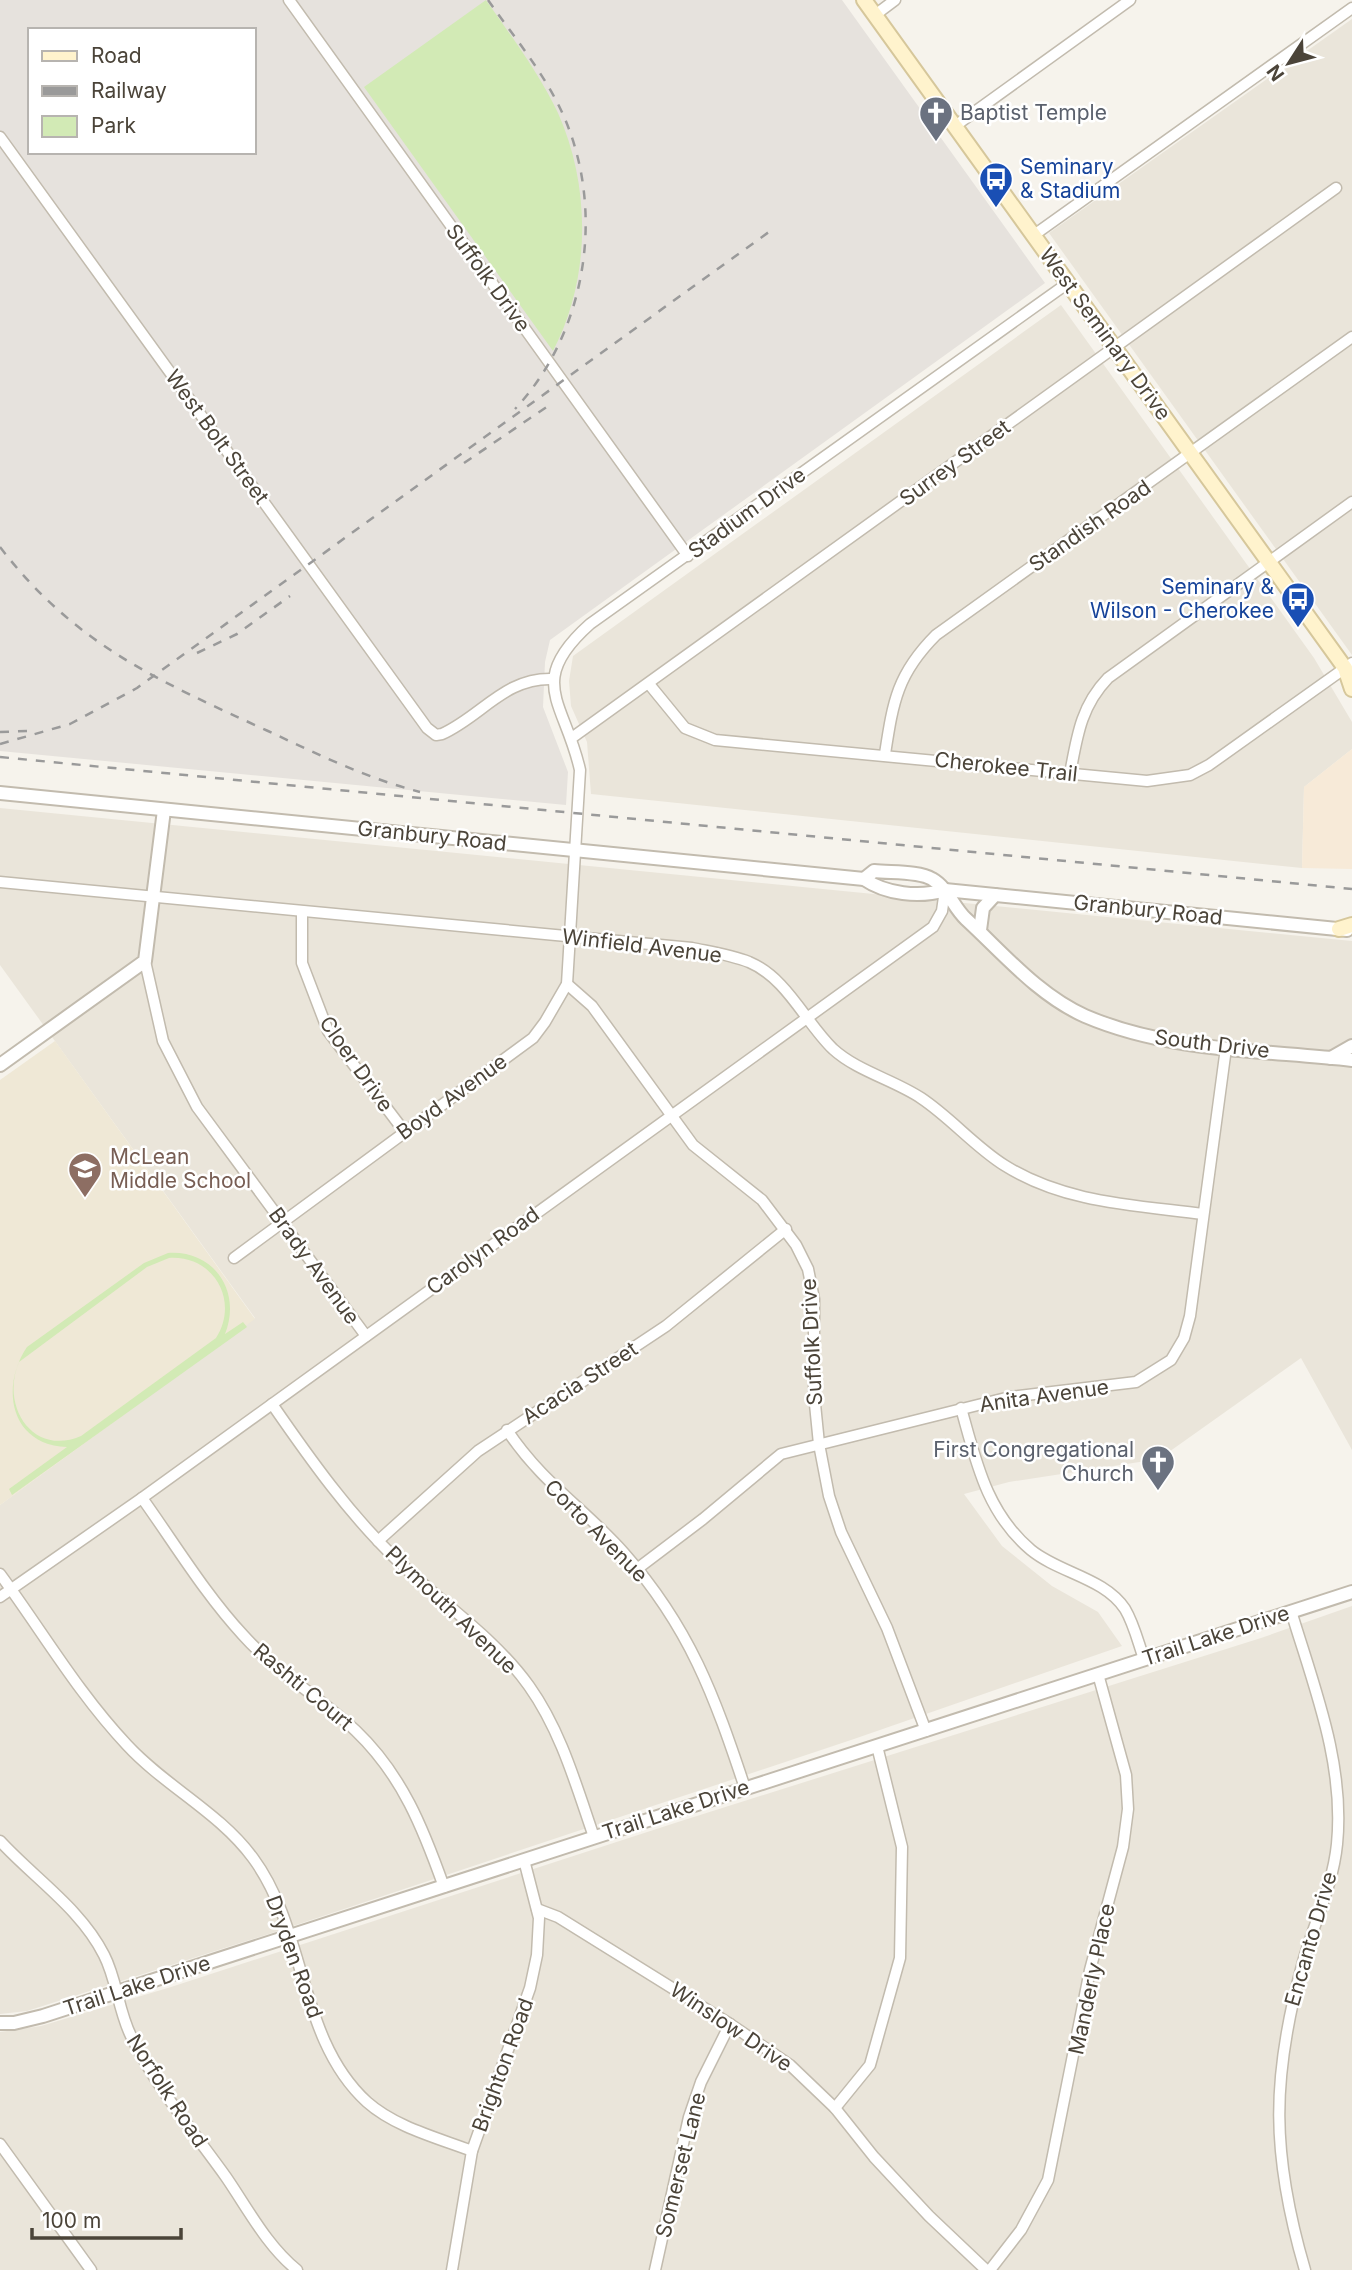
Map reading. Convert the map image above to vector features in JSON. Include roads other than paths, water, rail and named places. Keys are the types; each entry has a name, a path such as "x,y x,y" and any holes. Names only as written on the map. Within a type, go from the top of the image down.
{"main road":[{"name":"West Seminary Drive","path":"864,0 1269,562 1350,668 1352,689"}],"street":[{"name":"Suffolk Drive","path":"289,0 688,556"},
{"path":"875,15 895,0"},
{"path":"955,126 1130,0"},
{"path":"1034,235 1352,8"},
{"name":"West Bolt Street","path":"0,137 427,728 436,735 447,732 526,680 553,679"},
{"name":"Surrey Street","path":"573,737 1336,188"},
{"name":"Stadium Drive","path":"553,679 561,652 573,639 1068,283"},
{"name":"Standish Road","path":"885,754 893,699 899,685 916,655 936,635 1352,337"},
{"path":"1070,774 1078,725 1097,690 1123,667 1352,502"},
{"name":"Cherokee Trail","path":"649,684 685,728 715,740 885,754 1147,781 1190,775 1209,765 1350,668"},
{"path":"553,679 553,690 573,737 580,770 568,937"},
{"name":"Granbury Road","path":"0,793 864,879 877,888 928,895 945,890 1348,928"},
{"name":"Brady Avenue","path":"164,810 145,961 157,1021 172,1063 197,1107 366,1336"},
{"name":"Winfield Avenue","path":"0,883 692,948 750,962 772,976 834,1050 919,1097 954,1122 1001,1163 1044,1187 1100,1201 1203,1214"},
{"name":"South Drive","path":"945,890 964,918 980,930 1026,977 1061,1003 1085,1016 1146,1036 1226,1048 1352,1060"},
{"name":"Carolyn Road","path":"0,1597 142,1498 933,927 942,911 945,890"},
{"path":"980,930 984,908 995,895"},
{"name":"Cloer Drive","path":"302,912 302,963 328,1031 404,1131"},
{"name":"Boyd Avenue","path":"234,1258 533,1038 566,984 568,937"},
{"path":"0,1065 145,961"},
{"name":"Suffolk Drive","path":"566,984 592,1006 693,1145 762,1200 786,1229 808,1269 814,1299 814,1394 819,1444 830,1496 841,1532 887,1628 926,1731"},
{"path":"1331,1058 1352,1046"},
{"name":"Anita Avenue","path":"637,1569 704,1519 781,1454 1010,1397 1136,1382 1171,1360 1184,1338 1190,1317 1226,1048"},
{"name":"Acacia Street","path":"378,1541 450,1475 507,1430 666,1326 786,1229"},
{"name":"Plymouth Avenue","path":"272,1404 321,1473 378,1541 497,1650 528,1685 550,1719 565,1753 594,1836"},
{"path":"961,1408 981,1478 992,1504 1012,1531 1040,1557 1115,1597 1131,1619 1144,1659"},
{"name":"Corto Avenue","path":"507,1430 536,1471 614,1542 673,1617 705,1674 745,1788"},
{"name":"Rashti Court","path":"142,1498 242,1634 274,1667 355,1731 387,1766 414,1808 444,1886"},
{"name":"Dryden Road","path":"0,1574 74,1680 128,1746 214,1816 240,1842 265,1876 291,1937 320,2031 345,2077 367,2102 385,2114 472,2151"},
{"name":"Trail Lake Drive","path":"0,2023 27,2020 291,1937 594,1836 1352,1592"},
{"name":"Encanto Drive","path":"1291,1612 1329,1738 1338,1808 1337,1846 1331,1877 1287,2022 1277,2110 1280,2161 1305,2270"},
{"name":"Manderly Place","path":"988,2270 1021,2230 1048,2180 1090,1970 1123,1847 1128,1809 1126,1775 1098,1674"},
{"path":"835,2108 870,2064 900,1958 902,1847 877,1746"},
{"name":"Norfolk Road","path":"0,1841 66,1905 93,1937 104,1955 131,2037 187,2126 269,2240 297,2270"},
{"name":"Brighton Road","path":"452,2270 472,2151 530,1988 539,1939 537,1909 524,1860"},
{"name":"Winslow Drive","path":"537,1909 558,1917 730,2024 790,2065 835,2108 905,2191 988,2270"},
{"name":"Somerset Lane","path":"655,2270 689,2117 701,2082 730,2024"},
{"path":"0,2144 91,2270"}],"railway":[{"path":"488,0 535,65 559,106 574,144 583,183 586,224 583,264 574,304 560,342 540,377 515,409"},
{"path":"0,744 70,724 137,688 773,229"},
{"path":"464,463 551,404"},
{"path":"0,547 58,610 89,635 155,677 323,757 380,780 420,792"},
{"path":"197,653 237,634 290,596"},
{"path":"0,732 28,731"},
{"path":"0,757 1352,889"}],"place":[{"name":"Baptist Temple","path":"936,143"},
{"name":"Seminary & Stadium","path":"996,209"},
{"name":"Seminary & Wilson - Cherokee","path":"1298,629"},
{"name":"McLean Middle School","path":"85,1199"},
{"name":"First Congregational Church","path":"1158,1492"}]}
